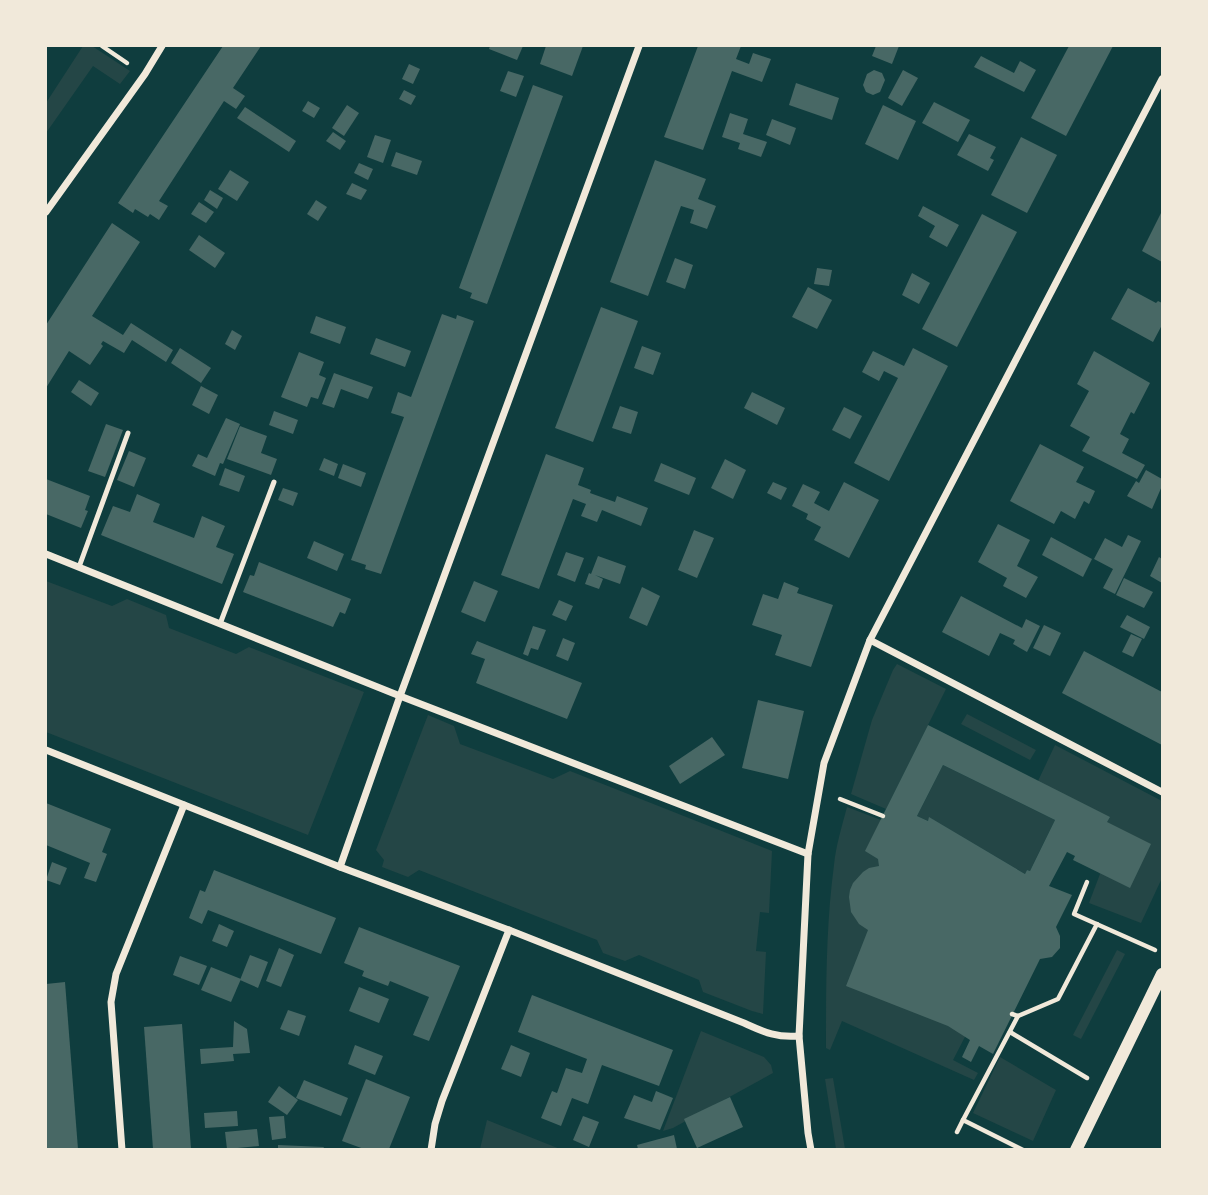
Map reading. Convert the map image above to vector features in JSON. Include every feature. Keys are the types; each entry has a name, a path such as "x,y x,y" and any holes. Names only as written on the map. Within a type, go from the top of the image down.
{"street":[{"path":"46,212 145,74 162,46"},
{"path":"340,867 400,696 639,46"},
{"path":"811,1150 799,1035 808,854 824,763 870,640 1163,79"},
{"path":"46,554 400,696 808,854"},
{"path":"870,640 1163,792"},
{"path":"46,750 769,1034 784,1037 799,1035"},
{"path":"121,1150 111,1002 116,974 184,804"},
{"path":"431,1150 442,1101 509,930"},
{"path":"1076,1150 1163,974"}],"lane":[{"path":"79,567 128,433"},
{"path":"220,624 274,482"}],"path":[{"path":"102,46 145,74"},
{"path":"819,792 883,816"},
{"path":"1087,882 1074,914 1163,953"},
{"path":"957,1132 1010,1032 1015,1015 1058,999 1097,924"},
{"path":"1010,1032 1106,1089"},
{"path":"963,1120 1023,1150"}],"shaded area":[{"path":"83,46 92,46 130,71 120,84 93,66 46,133 46,103"},
{"path":"46,581 112,606 127,599 166,615 169,628 236,654 249,647 364,692 308,835 46,732"},
{"path":"897,664 946,689 886,809 851,794 872,720"},
{"path":"967,714 1036,750 1030,760 961,724"},
{"path":"428,715 454,726 460,744 553,779 570,771 772,851 769,913 760,912 756,951 766,952 763,1014 703,992 699,980 639,955 625,961 603,953 597,940 419,870 408,877 382,867 384,860 376,850"},
{"path":"1055,745 1162,801 1162,878 1141,923 1089,903 1100,874 1038,781"},
{"path":"943,765 1055,820 1030,871 1027,870 1025,874 930,818 928,821 917,816"},
{"path":"847,807 881,820 968,1031 953,1060 978,1073 974,1080 842,1021 830,1050 826,1048 829,910 836,850"},
{"path":"1117,950 1125,954 1081,1039 1073,1035"},
{"path":"701,1031 764,1057 771,1065 773,1073 663,1131"},
{"path":"1000,1057 1056,1090 1033,1141 973,1113"},
{"path":"833,1078 845,1149 836,1149 825,1079"},
{"path":"487,1120 560,1149 480,1149"}],"building":[{"path":"223,46 261,46 233,88 245,96 236,109 224,101 159,201 168,206 159,220 135,209 133,213 118,203"},
{"path":"490,46 523,46 517,60 489,49"},
{"path":"546,46 583,46 572,76 540,64"},
{"path":"698,46 741,46 736,59 749,64 753,53 771,59 762,82 732,71 703,150 664,137"},
{"path":"876,46 899,46 892,64 872,56"},
{"path":"1069,46 1113,46 1066,136 1031,118"},
{"path":"981,56 1014,73 1020,61 1036,70 1024,92 974,67"},
{"path":"409,64 420,69 413,84 402,79"},
{"path":"874,70 882,73 885,80 880,92 873,95 866,92 863,85 867,74"},
{"path":"903,70 918,78 902,106 888,98"},
{"path":"508,71 524,76 516,97 500,91"},
{"path":"796,83 839,98 832,120 789,105"},
{"path":"533,85 563,96 487,304 470,298 472,293 459,288"},
{"path":"404,90 416,96 411,105 399,99"},
{"path":"308,101 320,108 314,118 302,111"},
{"path":"934,102 970,120 958,142 922,123"},
{"path":"347,105 359,113 344,136 332,128"},
{"path":"883,105 916,121 898,160 865,144"},
{"path":"245,107 296,141 289,152 237,118"},
{"path":"730,113 748,119 743,134 767,142 761,157 738,149 740,143 722,137"},
{"path":"772,119 796,128 790,145 766,135"},
{"path":"333,132 346,141 340,150 326,141"},
{"path":"969,134 996,147 990,158 994,160 988,171 957,155"},
{"path":"375,135 391,140 383,163 367,157"},
{"path":"1021,137 1057,155 1027,213 991,195"},
{"path":"396,152 422,161 417,175 391,166"},
{"path":"655,160 706,179 698,199 716,206 707,229 690,223 694,210 681,206 648,296 610,282"},
{"path":"359,163 373,169 368,180 354,173"},
{"path":"230,170 249,182 237,201 218,189"},
{"path":"352,183 367,190 361,200 346,194"},
{"path":"210,190 223,198 217,209 204,200"},
{"path":"316,200 327,207 318,221 307,214"},
{"path":"199,202 214,212 206,223 191,214"},
{"path":"923,206 959,225 947,247 929,237 935,226 918,216"},
{"path":"1162,211 1162,262 1142,251"},
{"path":"982,214 1017,232 957,347 922,329"},
{"path":"112,223 140,242 92,316 123,335 131,323 173,350 166,362 132,340 124,353 103,341 103,346 90,365 69,351 46,388 46,325"},
{"path":"199,235 225,253 215,268 189,250"},
{"path":"675,258 693,265 685,289 666,282"},
{"path":"817,268 832,270 829,286 814,284"},
{"path":"912,273 930,283 919,304 902,295"},
{"path":"808,287 832,300 817,329 792,317"},
{"path":"1128,288 1156,303 1162,303 1162,325 1153,342 1111,319"},
{"path":"601,307 638,321 593,442 555,428"},
{"path":"442,314 456,319 457,315 474,321 381,574 365,569 366,565 351,560 404,417 391,413 398,392 411,397"},
{"path":"316,316 346,327 340,344 310,333"},
{"path":"232,330 242,336 235,350 225,344"},
{"path":"376,338 411,351 405,367 370,354"},
{"path":"642,346 661,353 653,375 634,368"},
{"path":"180,348 211,368 201,383 171,363"},
{"path":"913,348 948,366 889,481 854,463 898,378 884,371 879,381 862,372 873,351 904,366"},
{"path":"1094,351 1150,383 1120,434 1129,439 1122,453 1145,465 1137,479 1082,451 1090,437 1070,426 1089,391 1077,384"},
{"path":"299,352 324,362 319,375 326,378 318,399 311,397 307,407 281,397"},
{"path":"334,373 373,387 368,399 341,389 334,408 322,404"},
{"path":"79,380 99,393 91,406 71,392"},
{"path":"201,386 218,395 209,414 192,405"},
{"path":"752,392 785,408 777,425 744,408"},
{"path":"620,406 638,412 631,434 612,428"},
{"path":"844,407 862,416 850,439 832,430"},
{"path":"274,411 298,420 293,434 269,425"},
{"path":"226,418 240,424 215,476 192,466 198,454 207,458"},
{"path":"106,424 123,430 105,477 88,471"},
{"path":"240,426 267,436 261,453 277,459 271,475 227,459"},
{"path":"1040,444 1084,467 1076,482 1095,491 1089,504 1084,501 1075,519 1061,511 1054,524 1010,501"},
{"path":"129,451 146,458 134,487 117,480"},
{"path":"546,454 584,468 578,485 591,490 590,493 615,502 617,496 648,508 641,526 602,510 597,522 581,516 586,504 573,499 539,589 501,575"},
{"path":"324,458 338,464 334,476 319,470"},
{"path":"725,459 746,470 733,499 711,488"},
{"path":"661,463 696,478 689,495 654,481"},
{"path":"343,464 366,473 361,487 338,478"},
{"path":"225,468 245,476 239,492 219,485"},
{"path":"1146,470 1162,479 1162,486 1152,509 1127,496"},
{"path":"46,479 90,496 85,510 88,511 81,528 46,514"},
{"path":"773,482 787,488 781,500 767,493"},
{"path":"844,482 879,500 849,558 814,540 821,527 806,519 808,514 792,506 803,484 820,492 814,503 829,511"},
{"path":"283,488 298,493 293,506 278,500"},
{"path":"137,494 160,504 153,522 194,538 202,516 225,526 216,547 234,554 222,584 101,535 113,506 130,512"},
{"path":"998,524 1030,540 1017,566 1038,577 1026,598 1003,586 1007,578 978,562"},
{"path":"694,530 714,538 697,578 678,570"},
{"path":"1128,535 1141,541 1115,594 1103,588 1113,569 1094,559 1105,538 1122,547"},
{"path":"1051,537 1092,559 1083,577 1042,555"},
{"path":"314,541 344,554 337,571 307,558"},
{"path":"566,552 584,558 575,582 557,575"},
{"path":"598,556 626,566 620,584 595,575 603,579 599,589 585,584"},
{"path":"1159,557 1162,559 1162,583 1150,576"},
{"path":"259,562 351,599 345,614 340,612 333,627 243,592 250,575 254,576"},
{"path":"1124,578 1153,592 1144,608 1116,595"},
{"path":"474,581 498,591 485,622 461,612"},
{"path":"784,582 799,588 797,593 833,605 811,667 775,655 782,635 752,625 763,594 778,599"},
{"path":"642,587 660,596 647,626 629,618"},
{"path":"961,596 1022,628 1026,619 1040,626 1027,652 1013,644 1015,640 1000,633 989,656 942,632"},
{"path":"559,600 573,606 566,621 552,615"},
{"path":"1127,615 1150,627 1144,639 1120,627"},
{"path":"1044,625 1061,633 1050,656 1033,648"},
{"path":"533,626 546,630 538,650 531,648 528,656 523,654"},
{"path":"1131,634 1142,639 1133,657 1122,652"},
{"path":"563,638 575,643 568,661 556,656"},
{"path":"477,641 582,683 567,719 476,683 485,659 471,654"},
{"path":"1084,651 1162,692 1162,745 1062,693"},
{"path":"758,700 804,711 788,779 742,768"},
{"path":"928,725 1110,817 1107,822 1151,844 1130,888 1073,860 1075,856 1067,852 1049,886 1072,895 1056,927 1060,936 1060,948 1052,957 1040,959 993,1054 979,1046 971,1062 962,1057 970,1040 948,1026 846,986 868,930 859,924 851,912 850,890 863,872 879,866 878,859 865,851","holes":["943,765 1055,820 1030,871 1027,870 1025,874 929,817 928,821 917,816"]},
{"path":"712,737 725,755 680,784 669,766"},
{"path":"46,803 111,829 102,852 107,854 96,882 84,878 90,863 46,845"},
{"path":"52,862 67,868 60,885 46,880"},
{"path":"214,870 336,918 321,954 208,910 202,924 189,918 200,890 205,892"},
{"path":"219,924 234,931 227,947 212,941"},
{"path":"359,927 460,966 429,1041 413,1035 429,997 390,981 388,986 362,976 364,971 344,963"},
{"path":"279,948 294,955 281,987 266,981"},
{"path":"250,955 268,962 258,988 240,980"},
{"path":"180,956 207,966 199,985 173,975"},
{"path":"211,967 241,979 231,1002 201,990"},
{"path":"65,982 78,1149 46,1149 46,984"},
{"path":"359,987 389,999 379,1023 349,1011"},
{"path":"532,995 673,1050 659,1086 602,1065 588,1104 572,1098 561,1126 541,1118 552,1091 557,1093 566,1068 582,1073 587,1059 518,1032"},
{"path":"288,1010 306,1016 299,1036 280,1029"},
{"path":"234,1021 247,1029 250,1053 233,1054 234,1061 201,1064 200,1049 233,1047"},
{"path":"182,1024 191,1149 153,1149 144,1027"},
{"path":"355,1045 383,1056 375,1075 348,1064"},
{"path":"511,1045 530,1053 521,1077 501,1069"},
{"path":"366,1079 410,1097 389,1149 364,1149 342,1141"},
{"path":"304,1080 348,1098 341,1116 296,1098"},
{"path":"279,1086 298,1100 287,1115 268,1102"},
{"path":"656,1091 673,1098 660,1130 624,1118 634,1095 652,1102"},
{"path":"730,1097 743,1127 697,1148 684,1119"},
{"path":"237,1111 238,1126 205,1128 204,1113"},
{"path":"284,1116 286,1138 272,1140 269,1117"},
{"path":"583,1116 599,1122 589,1147 573,1140"},
{"path":"257,1129 259,1146 227,1149 225,1132"},
{"path":"674,1135 677,1149 638,1149 637,1145"},
{"path":"278,1145 324,1147 278,1149"}]}
